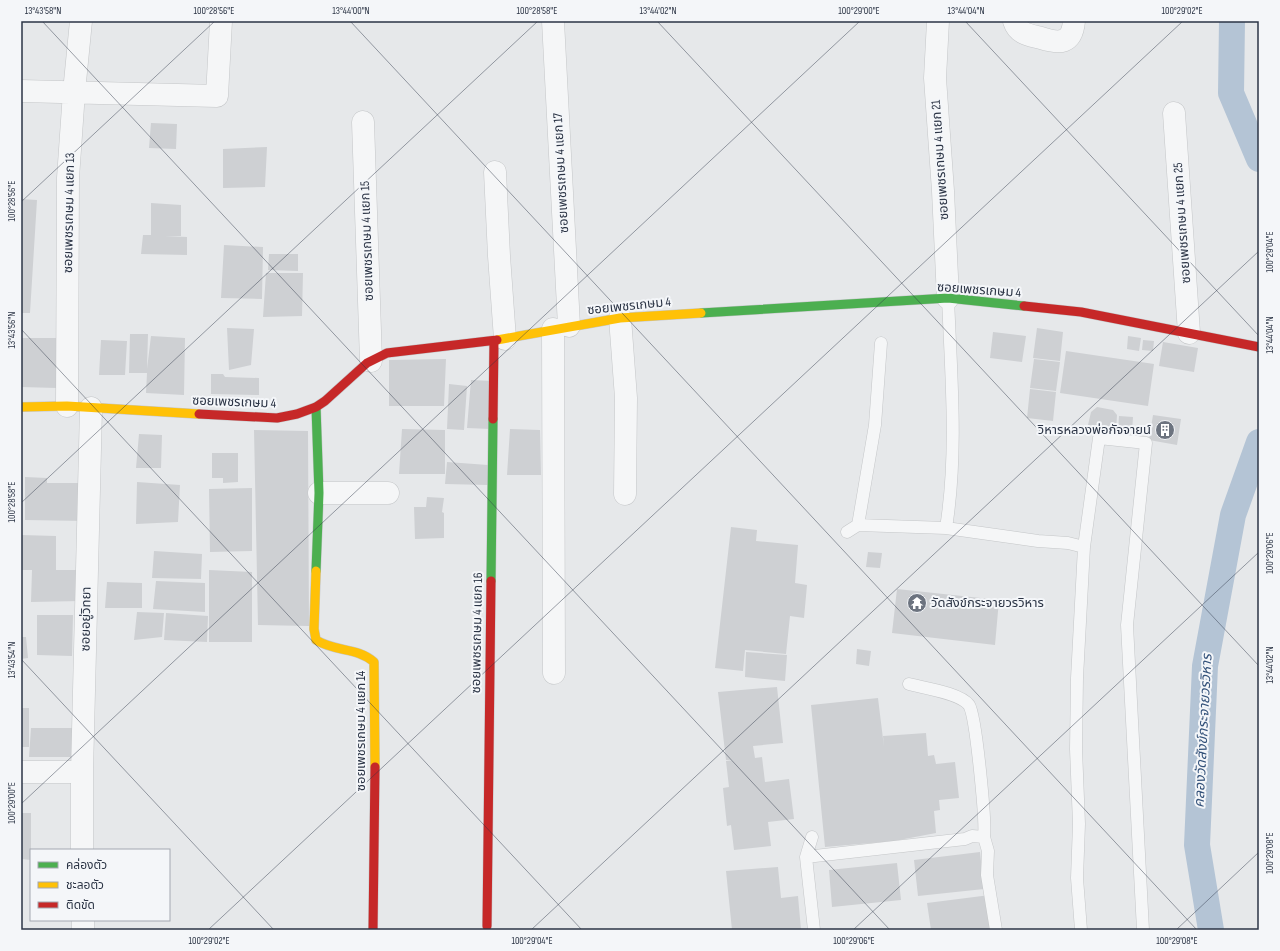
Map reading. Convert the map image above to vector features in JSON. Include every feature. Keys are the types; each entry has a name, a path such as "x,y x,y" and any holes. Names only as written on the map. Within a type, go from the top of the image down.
{"street":[{"name":"ซอยเพชรเกษม 4 แยก 13","path":"67,406 68,178 81,21"},
{"path":"21,91 217,96 222,21"},
{"name":"ซอยเพชรเกษม 4 แยก 17","path":"553,21 561,328 554,673"},
{"name":"ซอยเพชรเกษม 4 แยก 21","path":"938,21 934,78 943,191 948,298"},
{"path":"1014,21 1016,27 1022,33 1057,43 1065,40 1073,32 1074,21"},
{"name":"ซอยเพชรเกษม 4 แยก 25","path":"1174,113 1189,333"},
{"name":"ซอยเพชรเกษม 4 แยก 15","path":"363,122 371,361"},
{"path":"495,172 500,340"},
{"name":"ซอยเพชรเกษม 4","path":"21,407 67,406 277,418 296,415 316,407 371,361 387,353 500,340 620,318 948,298 1081,312 1259,347"},
{"path":"620,318 626,398 625,494"},
{"name":"ซอยเพชรเกษม 4 แยก 16","path":"487,926 500,340"},
{"name":"ซอยเพชรเกษม 4 แยก 14","path":"316,407 319,493 314,629 316,640 323,646 368,655 374,662 375,762 373,930"},
{"name":"ซอยอยู่วิทยา","path":"82,849 82,772 91,408"},
{"path":"319,493 388,493"},
{"path":"21,772 82,772"}],"lane":[{"path":"946,528 950,502 953,422 948,298"},
{"path":"858,524 875,425 881,343"},
{"path":"1081,930 1077,878 1080,824 1076,749 1077,678 1084,547 1099,438 1146,443 1127,625 1143,930"},
{"path":"847,532 858,524 946,528 1038,541 1068,543 1084,547"},
{"path":"908,684 957,696 968,705 974,725 985,827 984,836 988,851 987,875 996,930"},
{"path":"806,857 964,839 972,836 984,836"},
{"path":"812,837 806,857 814,930"}],"building":[{"path":"151,123 177,124 176,149 149,148"},
{"path":"267,147 265,187 223,188 223,149"},
{"path":"21,199 37,200 30,313 21,313"},
{"path":"151,203 181,205 181,236 165,236 187,237 187,255 141,254 143,235 151,235"},
{"path":"224,245 263,247 262,299 221,298"},
{"path":"269,254 298,254 298,271 268,270"},
{"path":"266,273 303,273 302,316 263,317"},
{"path":"227,328 254,329 251,365 229,370"},
{"path":"1037,328 1063,332 1060,361 1033,358"},
{"path":"993,332 1026,336 1022,362 990,358"},
{"path":"130,334 148,334 147,369 151,336 185,338 184,395 146,393 147,373 129,373"},
{"path":"1128,336 1141,338 1139,351 1127,349"},
{"path":"21,338 58,338 57,388 21,387"},
{"path":"101,340 127,341 125,375 99,375"},
{"path":"1143,340 1154,341 1153,351 1142,350"},
{"path":"1163,342 1198,348 1194,372 1159,366"},
{"path":"1066,351 1154,364 1148,406 1060,393"},
{"path":"446,359 444,406 389,406 389,360"},
{"path":"1034,359 1060,362 1056,391 1030,388"},
{"path":"211,374 223,374 225,377 259,378 259,395 211,394"},
{"path":"471,380 493,381 491,429 467,428"},
{"path":"449,384 467,386 464,430 447,429"},
{"path":"1030,389 1056,392 1053,421 1027,418"},
{"path":"1097,407 1113,410 1117,415 1116,431 1109,436 1091,432 1088,425 1091,412"},
{"name":"วิหารหลวงพ่อกัจจายน์","path":"1153,415 1181,419 1177,445 1149,440"},
{"path":"1119,416 1133,417 1132,432 1118,431"},
{"path":"402,429 445,430 445,474 399,474"},
{"path":"510,429 540,430 541,475 507,475"},
{"path":"254,430 308,431 309,626 258,625"},
{"path":"139,434 162,435 161,468 136,468"},
{"path":"212,453 238,453 238,482 223,483 223,478 212,478"},
{"path":"447,462 488,465 488,485 445,484"},
{"path":"25,477 47,478 47,483 86,483 86,521 25,520"},
{"path":"137,482 180,485 178,522 136,524"},
{"path":"252,488 252,551 210,552 209,489"},
{"path":"427,497 444,498 442,512 444,513 444,538 415,539 414,507 426,507"},
{"path":"731,527 757,530 756,541 798,545 795,583 807,585 804,618 790,616 786,654 745,650 743,671 715,668"},
{"path":"21,535 56,536 56,570 78,570 81,601 31,602 32,570 21,570"},
{"path":"154,551 202,554 201,579 152,578"},
{"path":"868,552 882,553 880,568 866,567"},
{"path":"209,570 252,572 252,642 209,642"},
{"path":"156,581 205,583 205,612 153,609"},
{"path":"107,582 142,583 142,608 105,608"},
{"path":"897,589 999,600 995,645 892,633"},
{"path":"137,612 164,613 162,637 134,640"},
{"path":"166,613 208,616 207,642 164,640"},
{"path":"37,615 73,615 72,656 37,655"},
{"path":"21,637 26,637 28,658 21,659"},
{"path":"857,649 871,651 869,666 856,664"},
{"path":"746,652 787,655 785,681 745,677"},
{"path":"777,687 783,743 753,746 755,758 762,757 765,782 789,779 794,819 768,822 771,846 734,850 731,825 727,826 723,788 729,787 726,761 733,760 726,760 718,692"},
{"path":"878,698 884,747 883,736 926,733 928,756 934,755 936,764 955,762 959,798 939,800 940,810 934,811 936,833 894,841 825,847 811,705"},
{"path":"21,708 29,708 29,747 21,747"},
{"path":"31,728 80,728 79,757 29,757"},
{"path":"21,813 31,813 30,860 21,859"},
{"path":"980,852 984,889 918,896 914,860"},
{"path":"897,863 901,900 832,907 829,870"},
{"path":"778,867 781,898 798,896 801,930 732,930 726,871"},
{"path":"990,895 994,929 931,930 927,903"}],"waterway":[{"name":"คลองวัดสังข์กระจายวรวิหาร","path":"1232,21 1231,93 1259,159"},
{"name":"คลองวัดสังข์กระจายวรวิหาร","path":"1211,930 1197,845 1205,666 1233,515 1259,442"}],"traffic: fast":[{"path":"701,313 948,298 1024,306"},
{"path":"316,407 319,493 316,571"},
{"path":"491,581 493,419"}],"traffic: slow":[{"path":"497,340 620,318 701,313"},
{"path":"21,407 67,406 199,414"},
{"path":"316,571 314,629 316,640 323,644 360,654 374,662 375,767"}],"traffic: jam":[{"path":"1024,306 1081,312 1259,347"},
{"path":"199,414 277,418 297,414 316,407 325,401 367,363 387,353 497,340"},
{"path":"493,419 494,341"},
{"path":"487,926 491,581"},
{"path":"373,930 375,767"}],"place":[{"name":"วิหารหลวงพ่อกัจจายน์","path":"1165,430"},
{"name":"วัดสังข์กระจายวรวิหาร","path":"917,603"}]}
